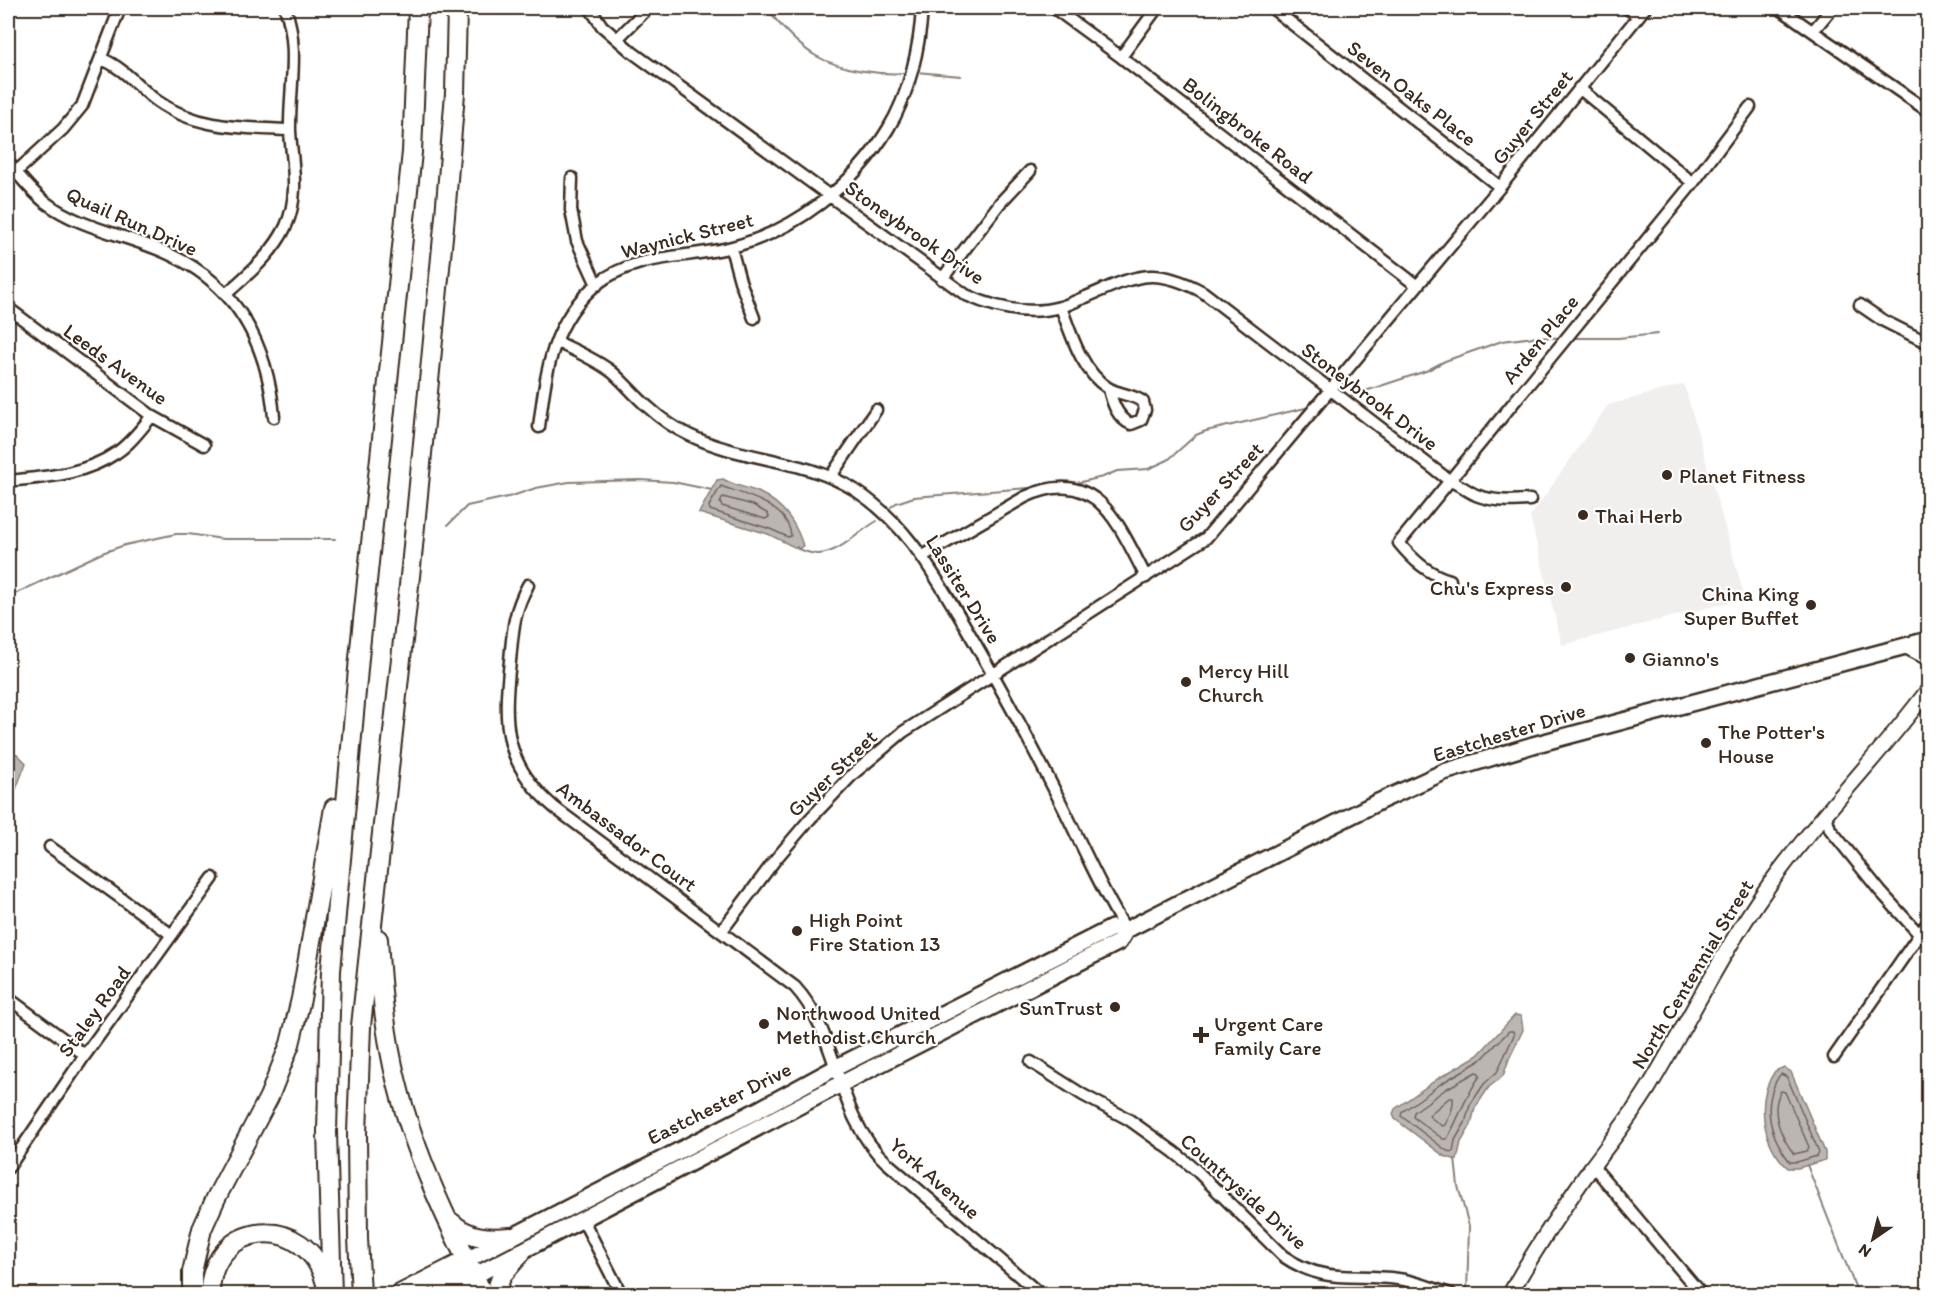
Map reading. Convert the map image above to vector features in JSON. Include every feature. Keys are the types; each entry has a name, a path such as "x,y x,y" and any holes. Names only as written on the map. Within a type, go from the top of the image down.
{"highway":[{"path":"330,1294 328,1024 339,864 410,172 416,91 418,8"},
{"path":"361,1294 357,1186 358,1080 366,974 451,155 457,8"},
{"path":"192,1294 192,1272 202,1229 269,1097 297,1020 359,658"},
{"path":"376,895 382,998 392,1062 404,1107 415,1140 483,1294"},
{"path":"449,1220 460,1230 474,1236 510,1237"},
{"path":"210,1294 213,1273 224,1253 246,1237 262,1233 287,1236 309,1250 319,1263 330,1294"},
{"path":"495,1294 502,1275 521,1253"},
{"name":"Eastchester Drive","path":"400,1294 470,1268"},
{"name":"Eastchester Drive","path":"439,1294 470,1268"}],"main road":[{"name":"Eastchester Drive","path":"470,1268 521,1253 841,1084 1119,942 1126,930 1378,802 1444,772 1533,745 1929,640"},
{"path":"1907,645 1929,657"},
{"name":"Eastchester Drive","path":"470,1268 510,1237 835,1068 1112,928 1126,930"}],"street":[{"path":"16,172 77,114 102,59 120,8"},
{"path":"226,294 267,256 280,239 292,206 296,183 290,130 293,77 291,24 285,8"},
{"name":"Stoneybrook Drive","path":"590,8 602,26 632,52 966,295 989,305 1016,310 1061,307 1116,284 1143,276 1166,276 1182,281 1203,292 1450,481 1477,495 1495,500 1508,502 1530,500"},
{"path":"617,39 648,8"},
{"name":"Waynick Street","path":"539,427 547,366 563,326 574,309 597,285 608,277 645,261 731,248 763,237 820,205 861,164 888,129 905,92 915,52 922,8"},
{"name":"Bolingbroke Road","path":"1054,8 1121,57 1416,285"},
{"path":"1121,57 1157,8"},
{"name":"Seven Oaks Place","path":"1272,8 1500,187"},
{"path":"1627,8 1642,12"},
{"path":"1779,8 1929,111"},
{"path":"1813,31 1832,8"},
{"name":"Guyer Street","path":"720,932 808,820 853,774 908,728 1206,538 1331,391 1642,12"},
{"path":"102,59 115,65 158,102 192,118 227,127 290,130"},
{"path":"1579,88 1693,183"},
{"name":"Arden Place","path":"1450,580 1436,576 1425,569 1399,543 1693,183 1750,106"},
{"name":"Quail Run Drive","path":"8,162 30,189 55,209 93,227 170,254 190,265 226,294 247,323 260,348 272,393 274,417"},
{"path":"942,279 1000,203 1030,171"},
{"path":"572,178 572,210 577,241 597,285"},
{"path":"731,248 754,318"},
{"path":"1860,305 1882,320 1929,344"},
{"path":"1061,307 1085,363 1109,389"},
{"name":"Leeds Avenue","path":"8,308 153,417 204,445"},
{"name":"Lassiter Drive","path":"557,342 599,362 647,407 688,434 723,449 831,476 879,508 898,527 923,556 994,674 1126,930"},
{"path":"831,476 876,410"},
{"path":"8,481 70,473 96,464 117,452 153,417"},
{"path":"923,556 1025,497 1042,489 1064,487 1087,494 1108,509 1146,577"},
{"name":"Ambassador Court","path":"528,585 515,613 506,709 511,744 523,772 532,786 555,808 784,978 804,997 820,1025 835,1068"},
{"name":"North Centennial Street","path":"1510,1294 1533,1254 1649,1088 1742,924 1782,867 1896,733 1929,690"},
{"path":"1826,815 1830,829 1880,891 1919,934"},
{"path":"50,847 172,935"},
{"name":"Staley Road","path":"8,1168 85,1055 213,878"},
{"path":"1834,1057 1929,922"},
{"path":"8,998 85,1055"},
{"name":"Countryside Drive","path":"1031,1062 1083,1095 1128,1119 1174,1152 1195,1169 1282,1256 1298,1266 1330,1276 1400,1279 1451,1294"},
{"name":"York Avenue","path":"835,1068 859,1128 876,1154 1040,1294"},
{"path":"1593,1166 1701,1294"},
{"path":"583,1220 621,1294"}],"shaded area":[{"path":"1684,384 1745,598 1562,645 1530,517 1608,405"}],"water":[{"path":"723,479 767,496 787,514 803,546 798,549 768,534 699,513 717,480"},
{"path":"8,751 17,754 26,763 8,810"},
{"path":"1515,1015 1521,1016 1523,1030 1503,1076 1489,1087 1475,1108 1471,1125 1461,1142 1457,1160 1444,1156 1395,1119 1393,1114 1395,1109 1439,1078 1478,1055"},
{"path":"1784,1067 1791,1072 1825,1152 1825,1160 1798,1168 1788,1168 1779,1158 1772,1147 1764,1121 1763,1108 1769,1083 1775,1071"}],"waterway":[{"path":"766,8 796,40 826,61 860,71 907,73"},
{"path":"916,72 961,76"},
{"path":"1571,338 1618,338 1658,334"},
{"path":"1347,397 1426,371 1445,361 1502,341 1534,337 1562,338"},
{"path":"1324,403 1339,400"},
{"path":"1072,484 1103,477 1117,471 1148,469 1168,460 1196,435 1206,431 1310,407"},
{"path":"448,525 467,506 569,482 640,480 673,482 712,490"},
{"path":"891,507 914,497 1042,487"},
{"path":"797,547 813,554 826,553 842,546 877,521"},
{"path":"8,597 102,553 125,545 176,534 223,539 335,539"},
{"path":"1455,1159 1458,1186 1469,1226 1467,1294"},
{"path":"1807,1165 1858,1294"}],"place":[{"name":"Planet Fitness","path":"1667,475"},
{"name":"Thai Herb","path":"1583,515"},
{"name":"Chu's Express","path":"1566,587"},
{"name":"China King Super Buffet","path":"1811,605"},
{"name":"Gianno's","path":"1630,658"},
{"name":"Mercy Hill Church","path":"1186,682"},
{"name":"The Potter's House","path":"1706,743"},
{"name":"High Point Fire Station 13","path":"797,931"},
{"name":"SunTrust","path":"1115,1007"},
{"name":"Northwood United Methodist Church","path":"764,1024"},
{"name":"Urgent Care Family Care","path":"1201,1035"}]}
